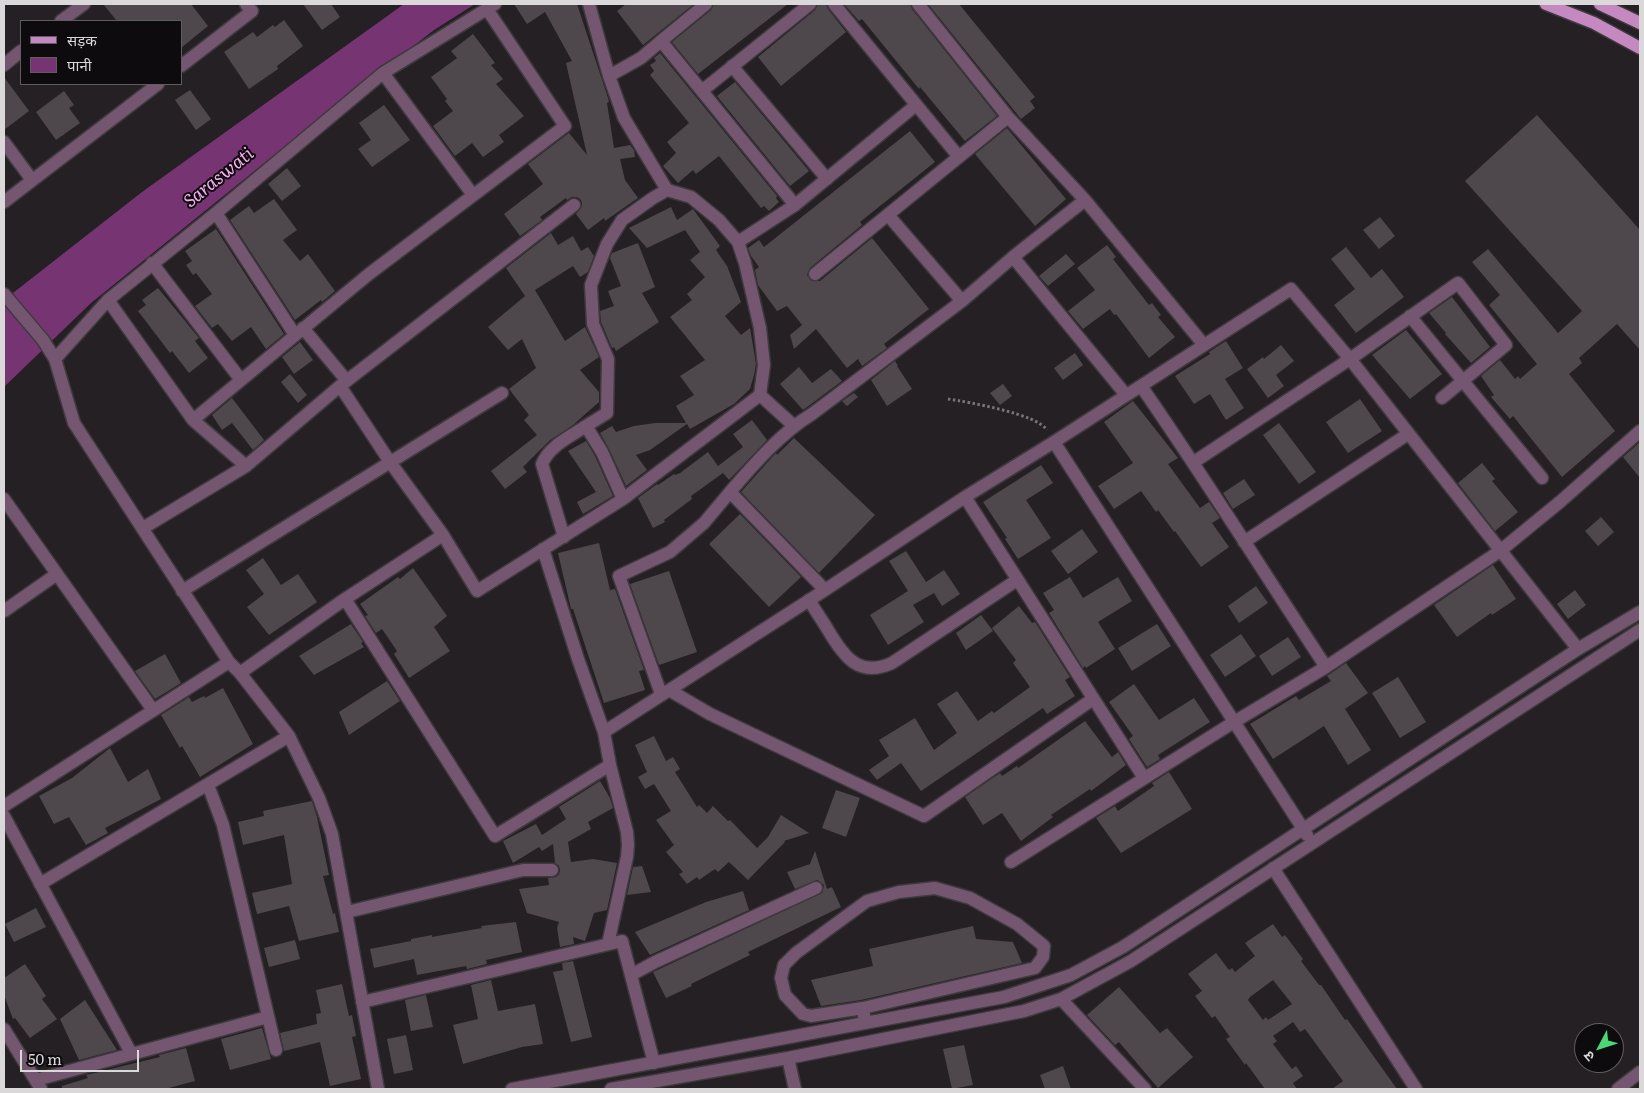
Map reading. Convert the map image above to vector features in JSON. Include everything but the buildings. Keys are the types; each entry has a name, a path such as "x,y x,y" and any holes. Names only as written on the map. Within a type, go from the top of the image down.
{"main road":[{"path":"1546,4 1594,23 1640,48"},
{"path":"1600,4 1640,23"}],"street":[{"path":"62,20 84,4"},
{"path":"182,65 252,11 246,4"},
{"path":"216,213 299,331 343,384 390,462 443,535 477,591 623,499 760,395 764,365 760,328 745,263 738,242 719,220 691,197 667,190 624,118 609,76 589,4"},
{"path":"609,76 641,58 706,4"},
{"path":"703,90 810,4"},
{"path":"834,4 958,157"},
{"path":"918,4 1008,117 1085,200 1204,345"},
{"path":"54,359 108,300 216,213 383,73 491,6 565,126 369,274 193,420"},
{"path":"661,41 703,90 795,205"},
{"path":"4,65 20,52"},
{"path":"732,66 827,179"},
{"path":"383,73 474,195"},
{"path":"4,202 157,85"},
{"path":"738,242 795,205 916,105"},
{"path":"815,274 1008,117"},
{"path":"4,142 32,180"},
{"path":"564,537 542,464 545,455 553,448 607,413 608,359 593,324 591,285 607,244 622,220 667,190"},
{"path":"1085,200 1013,257 962,301 812,414 794,425 748,470 704,523 670,552 619,576 665,692 924,816 1093,699"},
{"path":"143,528 246,466 343,384 574,205"},
{"path":"888,215 962,301"},
{"path":"1013,257 1126,395"},
{"path":"152,263 240,380"},
{"path":"1194,462 1350,359 1458,283 1506,345 1442,398"},
{"path":"604,732 825,590 964,497 1054,442 1291,289 1350,359 1578,649"},
{"path":"4,294 43,340 54,359 74,423 229,662 240,673 289,736 319,798 332,834 378,1089"},
{"path":"108,300 193,420 246,466"},
{"path":"1410,316 1542,478"},
{"path":"1141,386 1194,462 1326,667"},
{"path":"182,591 502,393"},
{"path":"760,395 794,425"},
{"path":"586,426 602,452 623,499"},
{"path":"1011,862 1234,722 1326,667 1500,551 1561,501 1640,431"},
{"path":"1244,542 1408,434"},
{"path":"1054,442 1312,844"},
{"path":"730,492 825,590"},
{"path":"964,497 1144,778"},
{"path":"4,499 153,710"},
{"path":"240,673 443,535"},
{"path":"543,549 578,659 604,732 610,765 627,832 628,845 608,944"},
{"path":"4,611 57,574"},
{"path":"809,600 837,646 851,662 872,669 882,668 892,663 1017,580"},
{"path":"345,600 495,836 610,765"},
{"path":"512,1089 1004,997 1071,975 1123,947 1578,649 1640,612"},
{"path":"612,1089 670,1084 788,1058 1024,1011 1061,999 1106,975 1312,844 1640,630"},
{"path":"4,806 229,662"},
{"path":"40,884 289,736"},
{"path":"208,785 223,825 276,1050"},
{"path":"4,816 131,1053"},
{"path":"1273,868 1416,1089"},
{"path":"346,912 523,870 552,870"},
{"path":"631,975 654,962 816,888"},
{"path":"934,888 970,898 1017,924 1044,946 1043,956 1035,968 863,1008 811,1016 803,1014 785,995 781,978 784,964 796,953 867,901 898,892 934,888"},
{"path":"362,1002 622,940 631,975 659,1061 670,1084"},
{"path":"1098,961 1106,975"},
{"path":"1061,999 1140,1088"},
{"path":"863,1008 865,1023"},
{"path":"4,1030 38,1085 131,1053 268,1017"},
{"path":"788,1058 796,1089"},
{"path":"1618,1089 1640,1072"}],"path":[{"path":"948,399 987,406 1026,417 1045,427 1054,442"}],"water":[{"name":"Saraswati","path":"404,4 475,4 434,30 310,126 91,303 4,387 4,300 142,192"}]}
